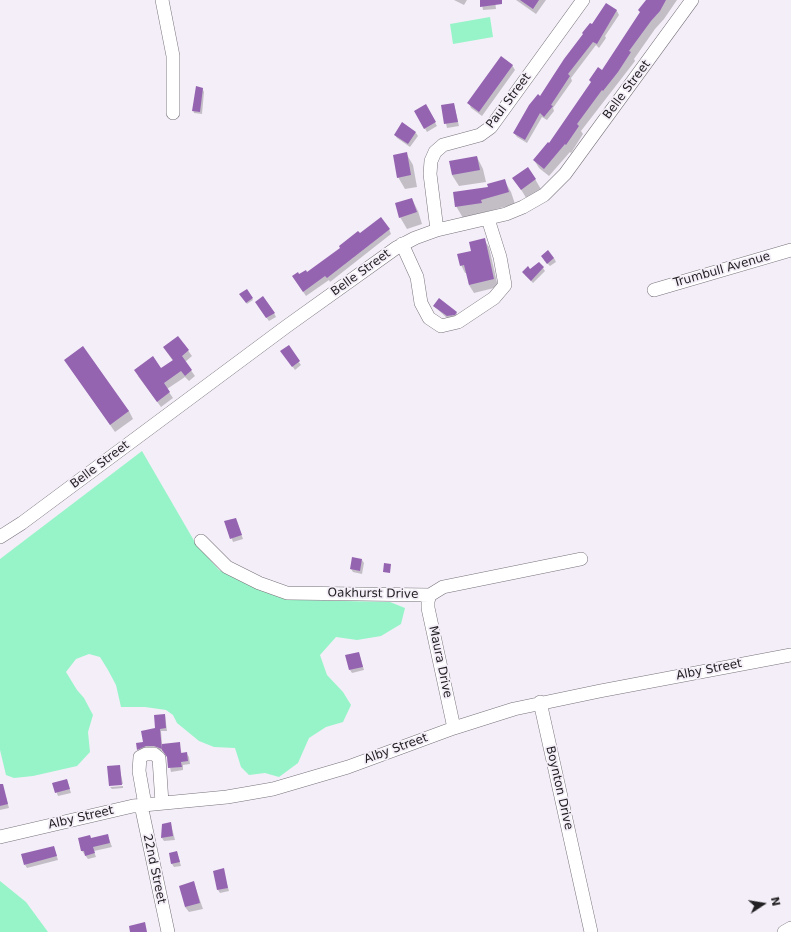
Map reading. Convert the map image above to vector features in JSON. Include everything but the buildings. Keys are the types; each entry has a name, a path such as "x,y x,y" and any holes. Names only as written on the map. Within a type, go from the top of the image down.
{"street":[{"path":"162,0 173,56 173,113"},
{"name":"Paul Street","path":"437,230 430,174 431,161 435,152 442,145 480,135 491,127 583,0"},
{"name":"Belle Street","path":"0,537 44,507 299,317 402,244 437,230 523,208 544,195 555,186 565,174 692,0"},
{"path":"402,244 417,277 421,303 428,318 441,326 458,322 494,298 505,285 500,257 488,218"},
{"name":"Trumbull Avenue","path":"654,290 791,250"},
{"name":"Oakhurst Drive","path":"201,541 227,567 258,583 287,593 430,595 443,587 581,559"},
{"name":"Maura Drive","path":"430,595 428,608 454,728"},
{"name":"Alby Street","path":"0,837 143,805 227,797 273,789 348,767 454,728 496,714 540,702 791,655"},
{"name":"Boynton Drive","path":"540,702 591,932"},
{"name":"22nd Street","path":"162,803 159,758 154,754 146,754 140,757 139,772 143,805 168,932"},
{"path":"784,932 791,928"}],"green space":[{"path":"490,17 493,37 453,44 450,24"},
{"path":"142,451 196,544 219,570 266,591 301,600 390,602 405,608 401,624 381,636 357,640 336,637 320,655 327,675 343,692 351,705 343,722 326,727 309,738 298,763 279,777 265,773 249,775 241,767 235,748 214,747 199,741 177,723 173,715 166,710 145,707 121,707 116,685 108,670 100,657 89,654 76,659 66,672 77,690 84,698 93,715 88,732 90,752 77,766 33,776 14,778 6,775 0,750 0,559"},
{"path":"0,881 26,902 48,932 0,932"}]}
